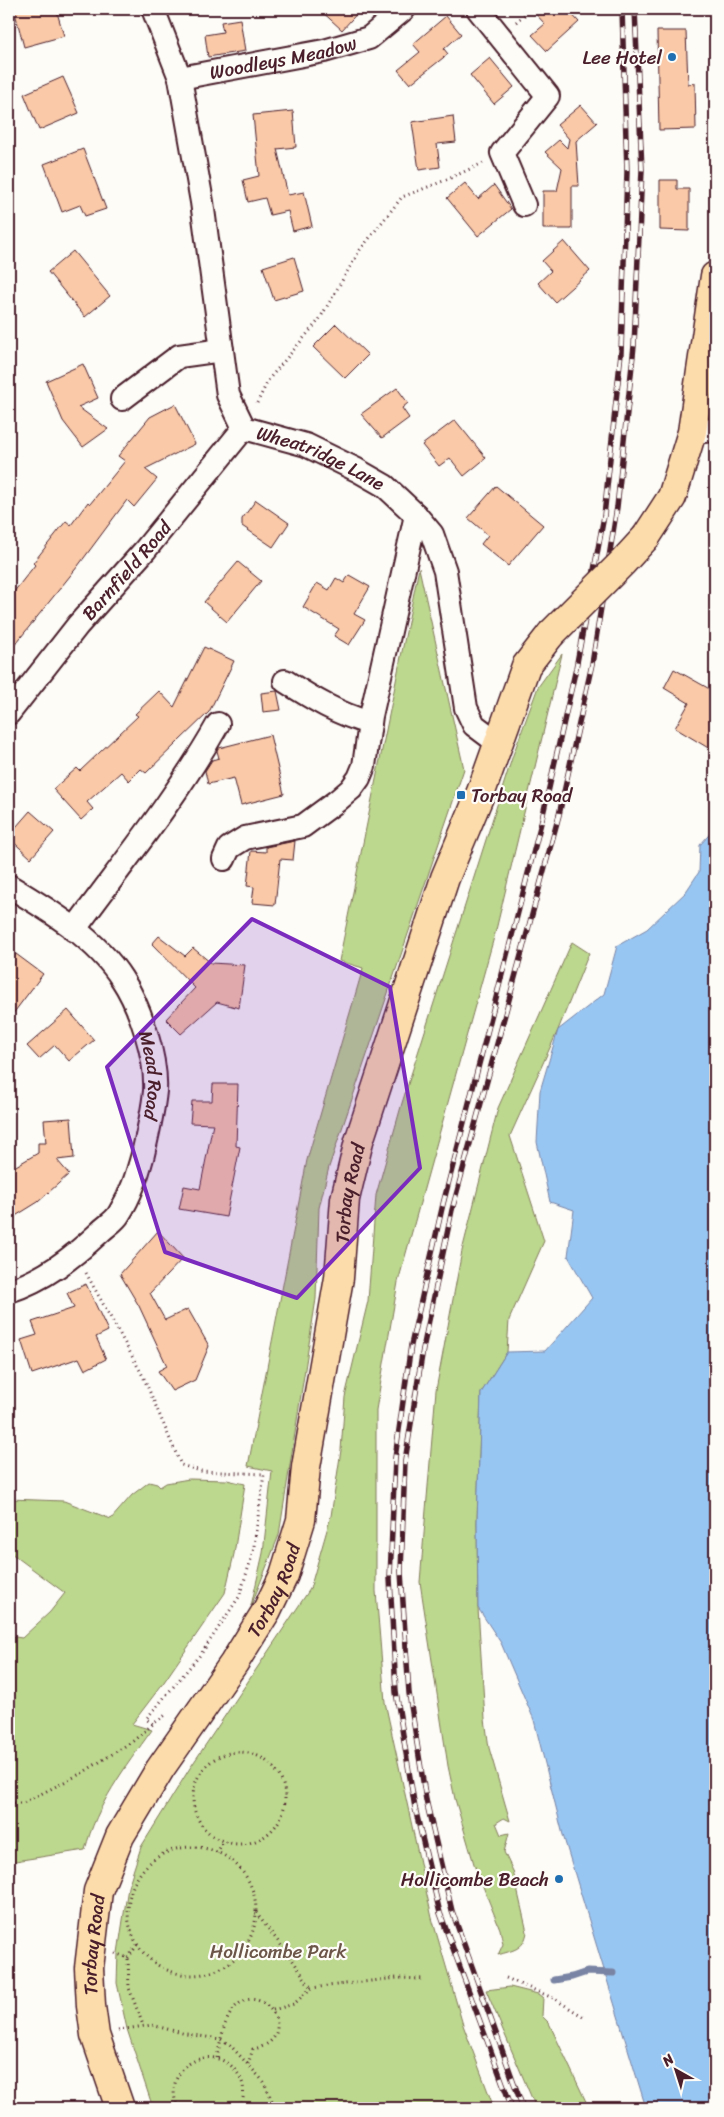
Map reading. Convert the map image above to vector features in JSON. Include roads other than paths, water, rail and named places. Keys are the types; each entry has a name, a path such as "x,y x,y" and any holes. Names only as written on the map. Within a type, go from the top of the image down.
{"main road":[{"name":"Torbay Road","path":"120,2108 95,2034 91,2006 89,1968 98,1892 120,1836 160,1769 234,1663 267,1610 284,1575 301,1520 306,1467 339,1278 345,1199 359,1141 445,878 481,792 526,666 550,634 646,537 672,497 704,431 715,276"}],"street":[{"name":"Wheatridge Lane","path":"153,9 180,78 202,202 228,395 244,428 306,445 357,470 385,486 416,515 432,534 445,571 466,708 474,725 498,743"},
{"name":"Woodleys Meadow","path":"180,78 324,51 370,38 404,9"},
{"path":"478,9 548,96 502,153 524,205"},
{"path":"122,399 179,356 222,350"},
{"name":"Barnfield Road","path":"9,713 78,625 145,550 244,428"},
{"path":"224,859 229,848 244,838 303,826 322,814 351,789 364,766 370,723 416,515"},
{"path":"285,681 320,704 348,717 370,723"},
{"path":"74,930 161,812 203,750 218,724"},
{"name":"Mead Road","path":"9,886 49,910 95,947 122,978 139,1013 153,1063 155,1089 150,1129 133,1189 118,1216 62,1265 19,1288 9,1291"}],"water":[{"path":"715,828 715,2108 646,2108 563,1835 534,1720 501,1643 478,1608 477,1522 481,1393 507,1352 545,1351 592,1298 568,1256 574,1210 550,1202 537,1142 540,1091 558,1030 604,994 617,946 647,929 685,893 699,872 700,845"}],"waterway":[{"path":"554,1980 587,1972 613,1973"}],"railway":[{"path":"512,2108 440,1913 415,1808 396,1692 390,1578 395,1458 411,1345 443,1204 542,819 576,668 604,516 621,353 627,172 622,9"},
{"path":"523,2108 452,1911 426,1800 409,1693 401,1572 405,1461 423,1349 452,1210 559,815 592,664 617,507 634,346 642,170 635,9"}],"place":[{"name":"Lee Hotel","path":"672,57"},
{"name":"Torbay Road","path":"461,795"},
{"name":"Hollicombe Beach","path":"559,1879"}],"park label":[{"name":"Hollicombe Park","path":"278,1951"}]}
